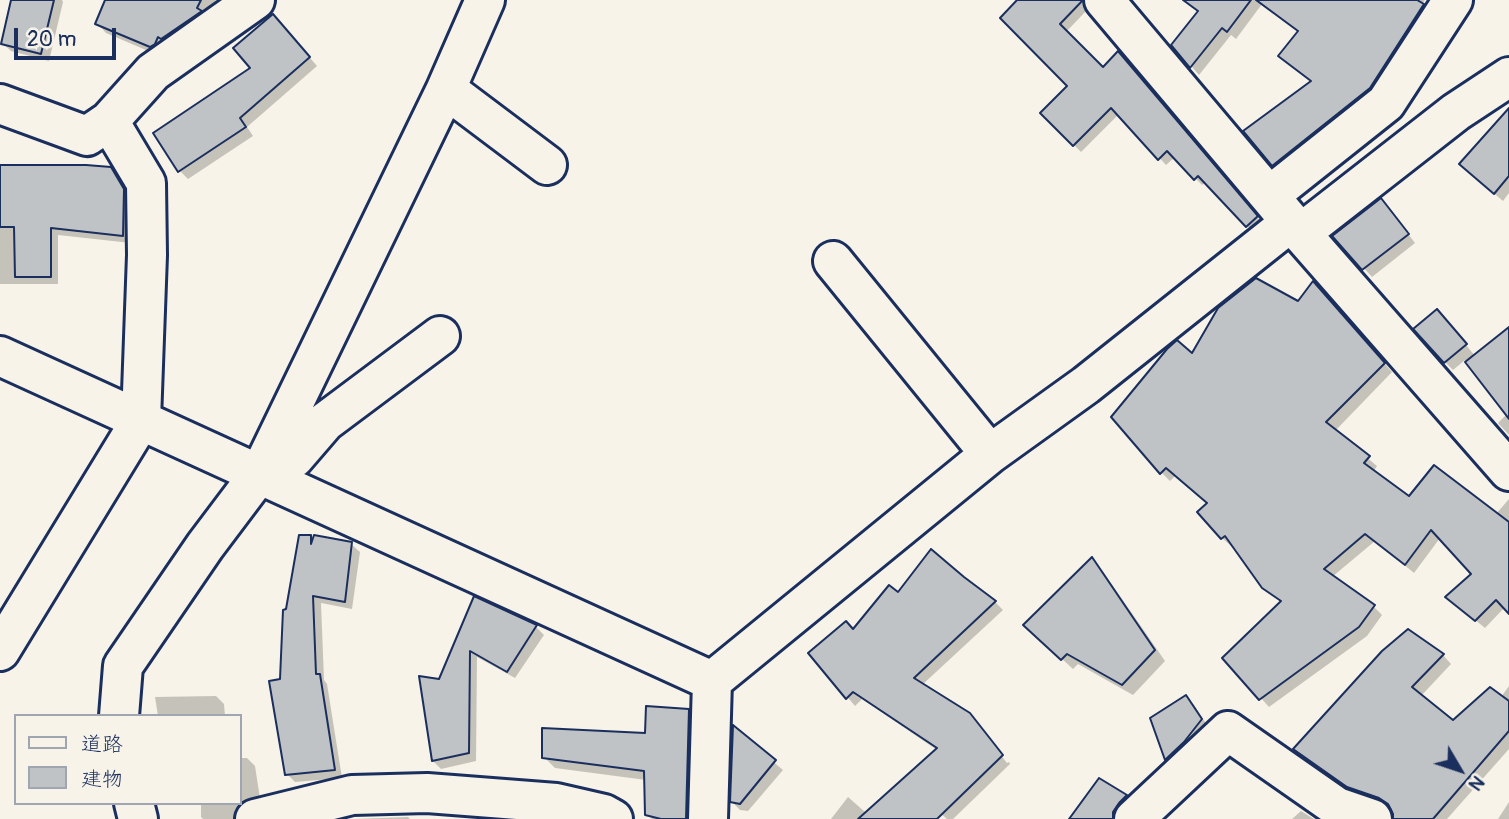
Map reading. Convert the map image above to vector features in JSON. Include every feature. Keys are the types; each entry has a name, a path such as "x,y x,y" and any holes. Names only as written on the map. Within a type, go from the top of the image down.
{"street":[{"path":"0,104 87,136 109,121 153,72 255,0"},
{"path":"119,714 123,666 205,546 260,473 446,89 485,0"},
{"path":"1104,0 1287,217 1509,471"},
{"path":"1287,217 1386,103 1452,0"},
{"path":"708,819 712,681 990,454 1086,385 1287,217 1509,77"},
{"path":"446,89 547,165"},
{"path":"0,651 141,420 147,255 146,183 109,121"},
{"path":"833,261 990,454"},
{"path":"260,473 294,458 325,422 440,336"},
{"path":"0,356 712,681"},
{"path":"1134,819 1228,731 1337,807 1373,819"},
{"path":"255,819 352,795 427,793 556,803 604,814 613,819"}],"building":[{"path":"11,0 54,0 41,54 1,44"},
{"path":"105,0 201,0 197,8 202,11 161,39 158,37 150,47 95,24"},
{"path":"1017,0 1083,0 1060,24 1103,67 1118,51 1258,216 1246,227 1198,176 1194,180 1167,151 1158,160 1111,108 1073,146 1040,113 1067,86 1000,18"},
{"path":"1183,0 1251,0 1227,32 1222,28 1190,68 1171,45 1198,11"},
{"path":"1256,0 1417,0 1424,4 1370,88 1272,166 1243,131 1311,81 1278,56 1298,31"},
{"path":"273,14 310,57 240,118 246,127 178,172 153,133 250,68 233,48"},
{"path":"1509,108 1509,176 1494,194 1459,164"},
{"path":"0,165 111,167 124,189 123,236 51,228 51,277 15,277 14,227 0,227"},
{"path":"1381,198 1409,234 1362,270 1332,236"},
{"path":"1256,278 1298,301 1313,281 1385,363 1326,422 1370,456 1364,463 1409,496 1434,465 1509,522 1509,614 1496,600 1475,621 1445,597 1471,574 1431,530 1405,565 1365,534 1324,569 1375,605 1359,627 1259,700 1222,658 1281,601 1262,588 1225,536 1221,539 1197,512 1207,503 1166,468 1160,474 1111,417 1167,349 1177,340 1192,353 1218,308"},
{"path":"1437,309 1467,344 1444,363 1413,329"},
{"path":"1509,327 1509,419 1465,362"},
{"path":"299,535 311,535 311,544 314,535 352,542 345,602 313,596 316,674 320,674 335,770 285,775 269,681 280,679 283,610 286,609"},
{"path":"931,549 996,601 914,678 970,713 1003,755 937,819 858,819 937,748 853,692 846,699 808,653 846,621 853,629 889,585 898,592"},
{"path":"1092,557 1155,650 1122,685 1067,654 1061,660 1023,625"},
{"path":"474,596 537,625 507,672 470,651 469,753 432,761 419,676 439,679"},
{"path":"1408,629 1444,654 1412,687 1453,720 1490,687 1509,701 1509,731 1433,819 1393,819 1388,804 1347,787 1293,749 1382,651"},
{"path":"1186,695 1202,719 1165,760 1150,718"},
{"path":"646,706 689,709 686,819 661,819 645,815 644,771 542,758 542,728 645,733"},
{"path":"733,725 776,760 740,804 730,802"},
{"path":"1099,778 1127,795 1113,812 1113,819 1069,819"}]}
